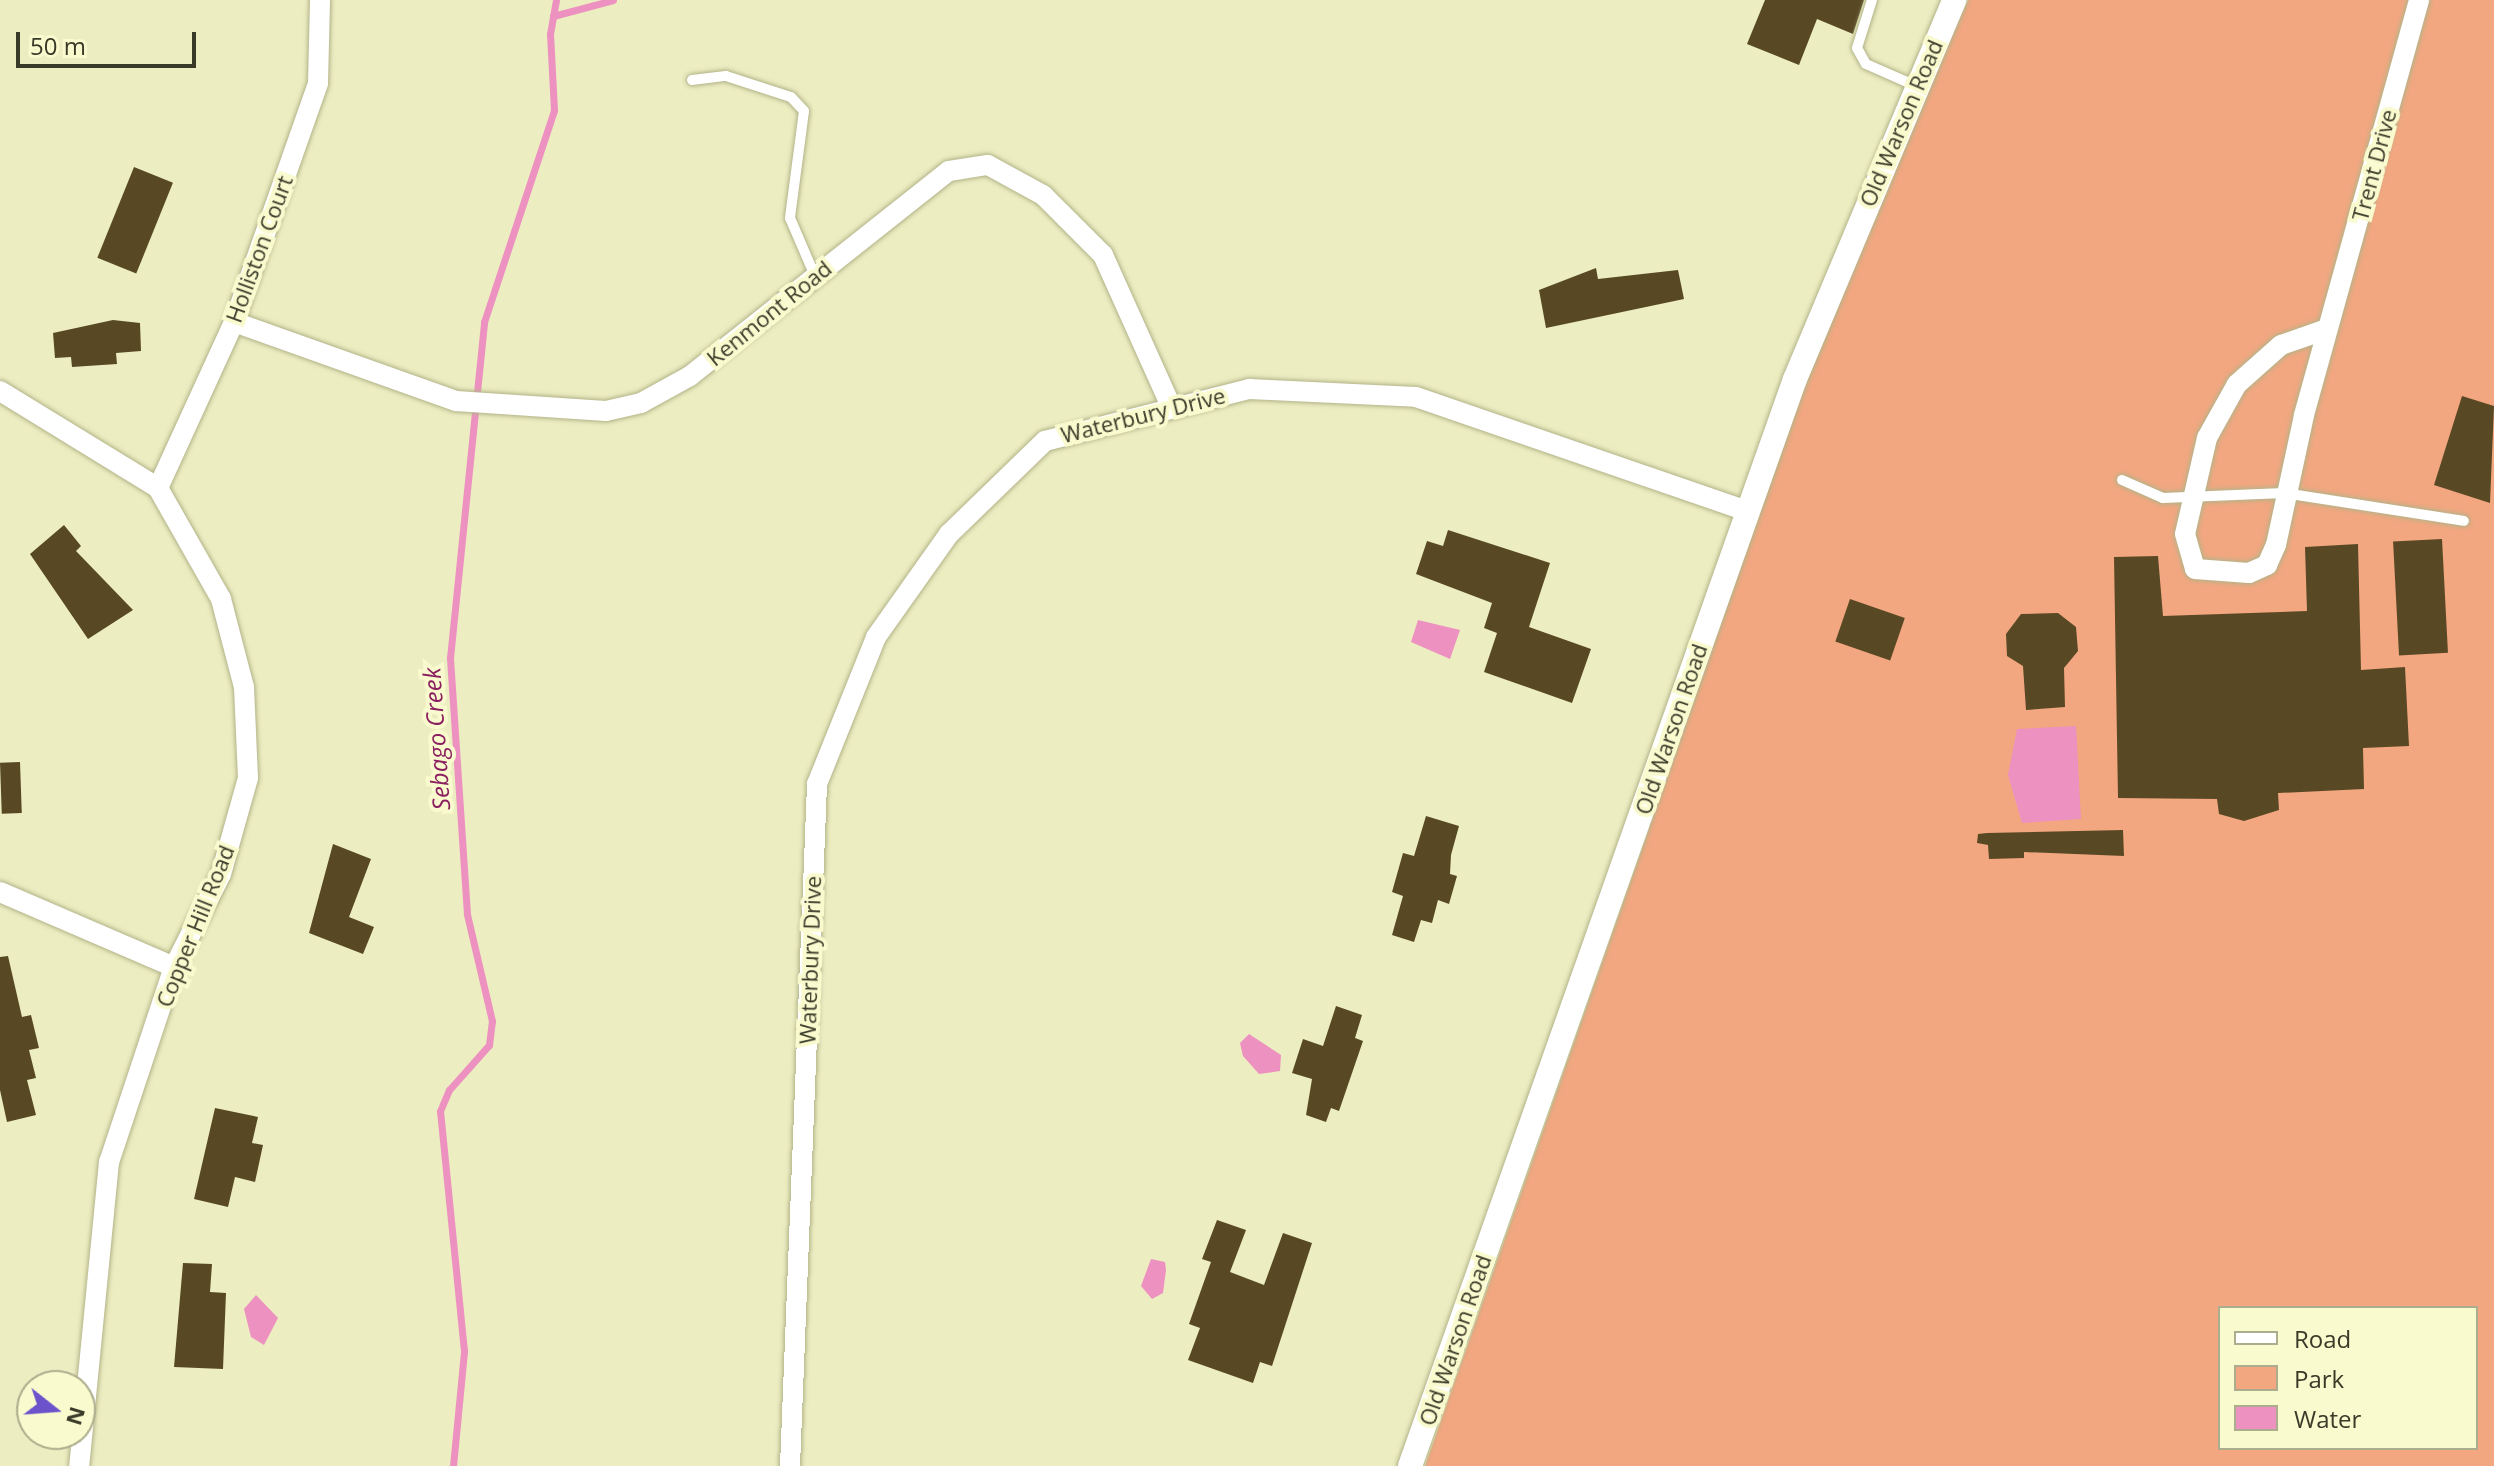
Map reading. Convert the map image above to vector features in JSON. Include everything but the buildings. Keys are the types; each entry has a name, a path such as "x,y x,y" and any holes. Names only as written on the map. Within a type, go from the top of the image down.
{"street":[{"name":"Holliston Court","path":"158,488 234,322 318,83 320,0"},
{"name":"Old Warson Road","path":"1410,1466 1747,511 1916,86 1954,0"},
{"name":"Trent Drive","path":"2190,501 2185,534 2195,569 2218,576 2267,565 2327,329 2419,0"},
{"name":"Kenmont Road","path":"234,322 456,401 497,409 581,414 641,403 690,376 949,171 988,165 1043,195 1103,255 1170,404"},
{"path":"2190,501 2207,438 2237,384 2281,345 2327,329"},
{"name":"Waterbury Drive","path":"790,1466 817,784 876,637 949,534 1045,441 1170,404 1249,389 1416,397 1747,511"},
{"name":"Copper Hill Road","path":"0,391 158,488 221,599 244,687 248,778 221,874 174,967 109,1162 79,1466"},
{"path":"0,892 174,967"}],"lane":[{"path":"1872,0 1857,48 1866,64 1916,86"},
{"path":"692,80 726,76 791,97 804,111 790,218 815,276"},
{"path":"2122,480 2190,501 2284,493 2464,521"}],"green space":[{"path":"1968,0 2494,0 2494,1466 1425,1466 1826,326"}],"water":[{"path":"1418,620 1460,630 1450,659 1411,642"},
{"path":"2076,726 2081,819 2022,823 2008,775 2017,729"},
{"path":"1249,1034 1281,1055 1280,1071 1259,1074 1243,1056 1240,1043"},
{"path":"1151,1259 1165,1262 1166,1270 1163,1293 1152,1299 1141,1286"},
{"path":"256,1295 278,1318 264,1345 251,1337 244,1309"}],"waterway":[{"name":"Sebago Creek","path":"453,1466 464,1351 440,1111 449,1090 489,1045 492,1021 467,914 450,658 484,322 554,110 550,34 556,0"},
{"path":"553,16 613,0"}]}
